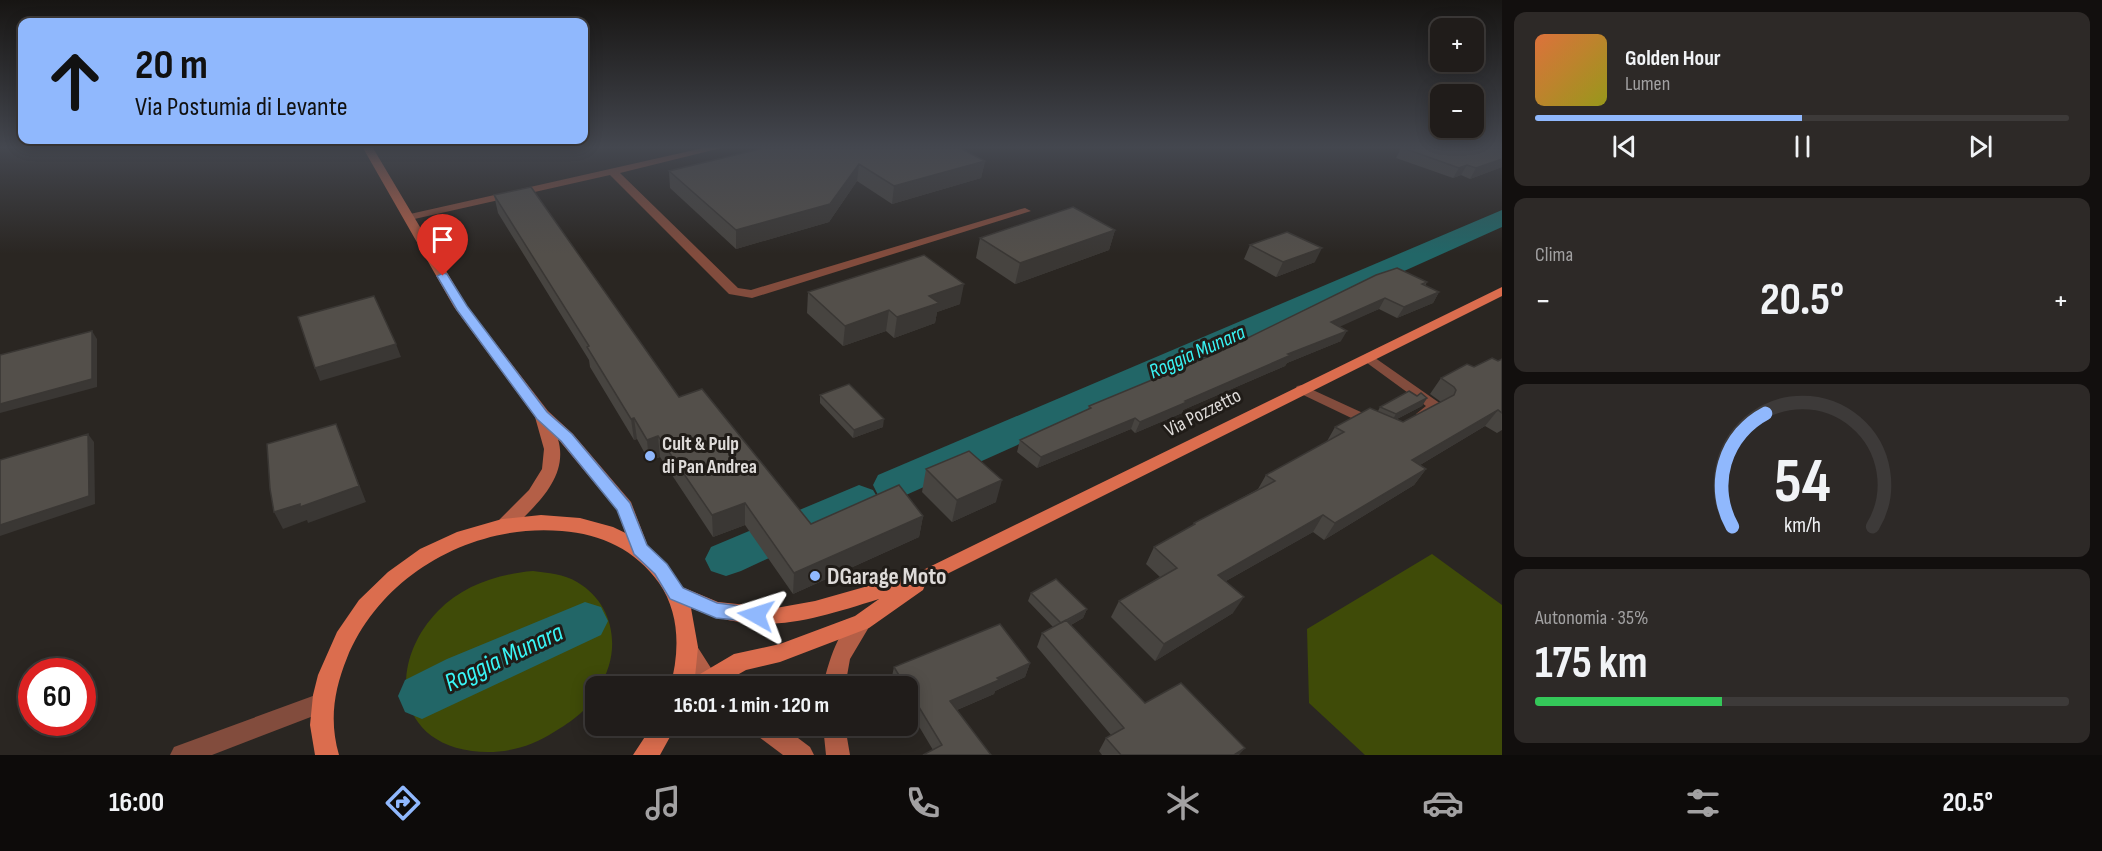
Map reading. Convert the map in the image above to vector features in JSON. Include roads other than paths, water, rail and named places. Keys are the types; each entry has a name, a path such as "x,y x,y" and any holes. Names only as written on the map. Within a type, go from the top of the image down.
{"main road":[{"path":"389,183 461,307 542,415 567,438 625,507 640,549"},
{"name":"Via Pozzetto","path":"720,676 742,662 780,653 862,622 926,577 1502,291"},
{"path":"506,524 528,502 549,475 553,459 552,444 542,415"},
{"path":"327,755 322,740 321,703 336,651 367,604 409,566 456,539 506,524 555,520 601,529 640,549 661,569 676,593 685,620 688,650 683,676"},
{"name":"Via Pozzetto","path":"676,593 716,610 776,616 815,610 926,577"},
{"path":"836,676 840,657 862,622"},
{"path":"688,650 701,676"},
{"path":"645,755 659,736"},
{"path":"776,736 802,755"},
{"path":"835,736 838,755"}],"street":[{"path":"410,217 558,183"},
{"path":"624,183 734,291 752,294 1025,211"},
{"path":"182,755 321,703"}],"lane":[{"path":"1368,357 1436,407 1409,422"},
{"path":"1302,389 1380,426"}],"waterway":[{"name":"Roggia Munara","path":"892,485 1502,218"},
{"name":"Roggia Munara","path":"726,559 859,500"},
{"name":"Roggia Munara","path":"422,696 464,674 585,621"}],"place":[{"name":"Cult & Pulp di Pan Andrea","path":"650,456"},
{"name":"DGarage Moto","path":"815,576"}]}
